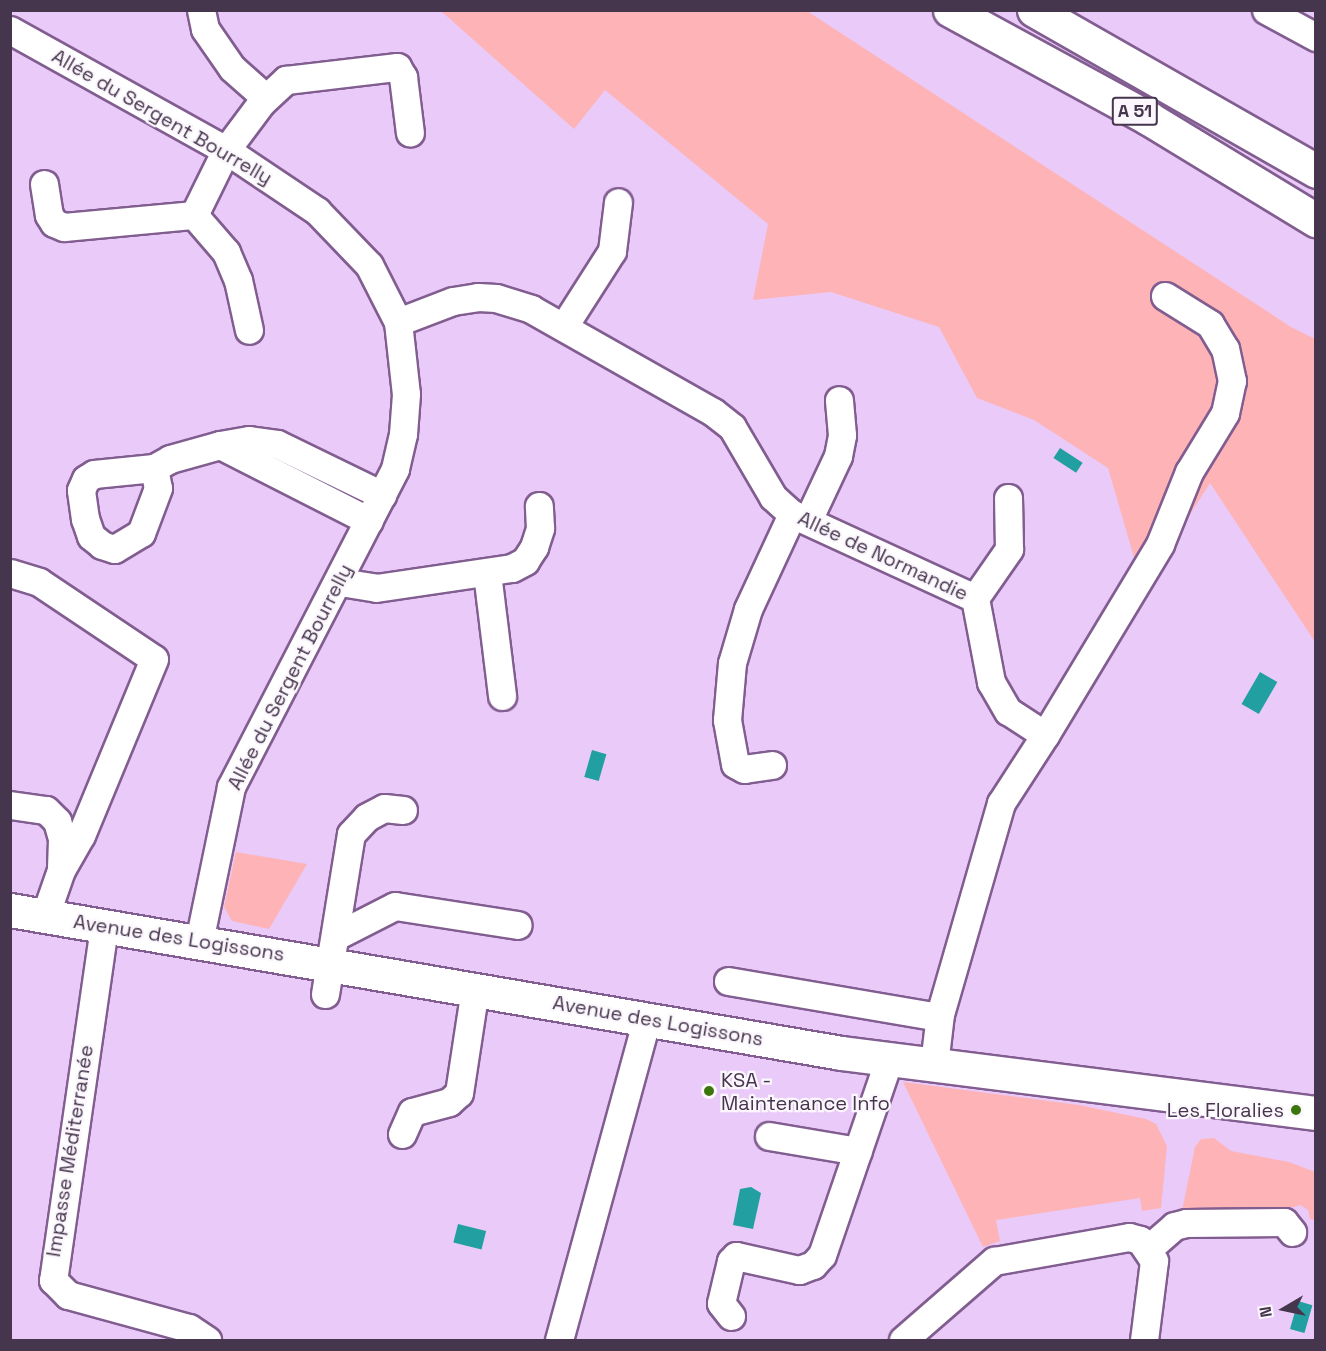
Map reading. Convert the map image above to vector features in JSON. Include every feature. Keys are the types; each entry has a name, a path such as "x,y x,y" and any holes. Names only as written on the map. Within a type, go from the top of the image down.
{"main road":[{"name":"A 51","path":"950,10 1148,118 1316,220"},
{"name":"A 51","path":"1034,10 1316,171"},
{"name":"Avenue des Logissons","path":"10,910 889,1059 1244,1101 1313,1114"}],"street":[{"path":"201,10 205,29 232,69 266,98"},
{"path":"1266,10 1316,37"},
{"name":"Allée du Sergent Bourrelly","path":"10,30 226,150 317,211 369,265 398,321 404,357 404,434 395,469 340,582 231,787 199,941"},
{"path":"194,215 226,150 266,98 286,80 397,67 403,77 410,133"},
{"path":"44,184 49,215 54,223 63,227 194,215"},
{"path":"564,326 612,251 618,202"},
{"path":"194,215 226,252 238,280 249,330"},
{"path":"934,1064 940,1014 1001,803 1045,735 1160,544 1190,472 1225,413 1232,381 1225,349 1210,324 1165,296"},
{"name":"Allée de Normandie","path":"398,321 453,301 478,297 514,302 564,326 713,412 732,428 772,497 800,517 975,598 991,682 1008,711 1045,735"},
{"path":"772,765 744,769 735,764 728,708 732,663 748,609 800,517 838,456 842,435 839,400"},
{"path":"154,468 170,459 220,445 249,440 277,444 382,495"},
{"path":"220,445 369,521"},
{"path":"975,598 1009,549 1008,498"},
{"path":"340,582 376,588 512,568 525,561 540,528 540,506"},
{"path":"10,573 39,582 154,659 81,835 61,870 45,916"},
{"path":"487,573 502,696"},
{"path":"10,805 46,810 57,821 62,839 61,870"},
{"path":"331,964 351,834 367,817 384,808 403,810"},
{"path":"331,964 395,906 518,925"},
{"name":"Impasse Méditerranée","path":"104,927 53,1280 68,1295 189,1328 207,1341"},
{"path":"728,981 933,1016 940,1014"},
{"path":"402,1134 412,1112 449,1102 459,1093 476,989"},
{"path":"559,1341 647,1019"},
{"path":"731,1316 721,1302 731,1262 736,1256 799,1270 813,1265 822,1255 889,1059"},
{"path":"770,1136 858,1150"},
{"path":"1149,1248 1174,1226 1186,1223 1284,1222 1292,1232"},
{"path":"903,1341 994,1261 1129,1237 1149,1248 1154,1261 1154,1276 1136,1339"}],"shaded area":[{"path":"441,11 807,11 1291,327 1315,339 1315,642 1210,483 1143,588 1108,468 1034,420 977,398 939,327 831,292 753,300 768,224 605,90 574,129"},
{"path":"1060,448 1083,463 1076,473 1053,458"},
{"path":"1260,672 1277,682 1259,714 1242,704"},
{"path":"592,750 606,754 599,781 584,777"},
{"path":"236,852 307,864 269,929 232,921 224,907"},
{"path":"903,1082 1079,1105 1146,1119 1156,1124 1167,1146 1161,1208 1142,1211 1140,1198 996,1220 1000,1241 983,1247"},
{"path":"1214,1138 1231,1151 1289,1162 1315,1172 1315,1220 1310,1219 1308,1210 1300,1205 1278,1212 1181,1216 1195,1147 1201,1139"},
{"path":"751,1187 761,1193 753,1229 733,1225 740,1189"},
{"path":"458,1224 486,1231 482,1249 453,1242"},
{"path":"1298,1301 1312,1305 1304,1333 1290,1329"}],"place":[{"name":"KSA - Maintenance Info","path":"709,1091"},
{"name":"Les Floralies","path":"1296,1110"}]}
